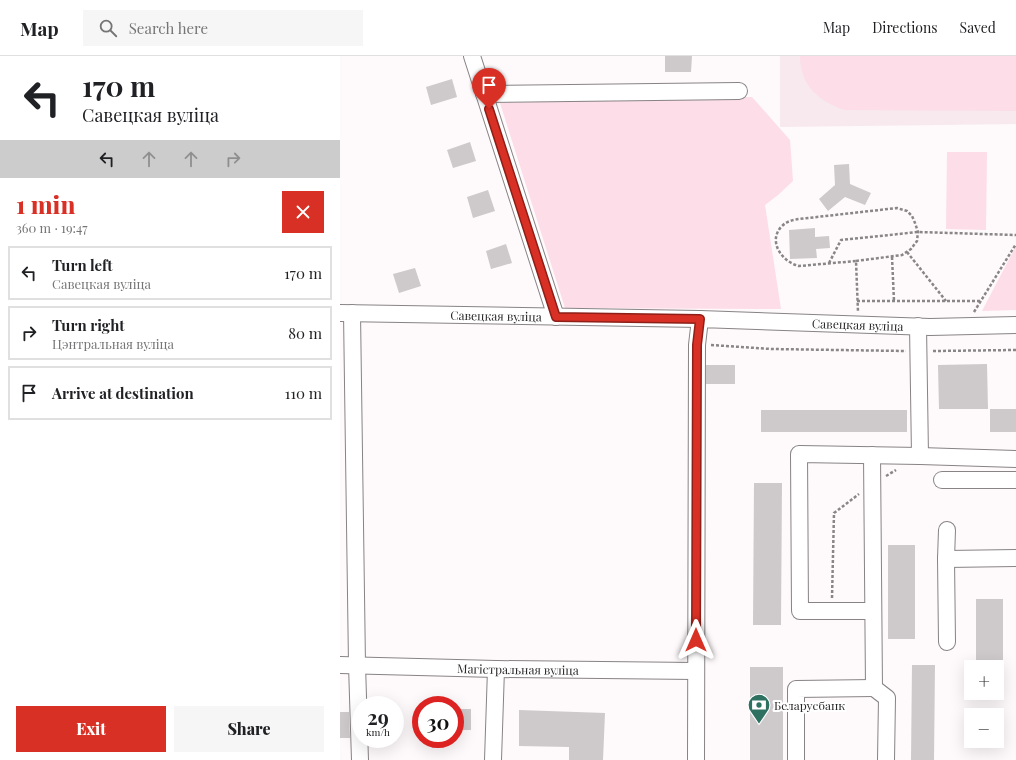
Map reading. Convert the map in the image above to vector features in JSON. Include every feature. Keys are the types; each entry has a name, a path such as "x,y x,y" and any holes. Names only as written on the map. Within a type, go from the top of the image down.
{"street":[{"path":"472,56 556,317"},
{"path":"484,94 738,91"},
{"path":"346,313 347,479 357,665 360,760"},
{"name":"Савецкая вуліца","path":"346,313 700,319 918,326 1016,325"},
{"path":"696,760 697,345 700,319"},
{"path":"918,326 920,456"},
{"path":"873,611 800,611 799,454 1016,459"},
{"path":"872,455 874,688"},
{"path":"942,480 1016,480"},
{"path":"947,530 947,642"},
{"path":"946,559 1016,558"},
{"name":"Магістральная вуліца","path":"340,665 496,669 696,671"},
{"path":"493,760 496,669"},
{"path":"796,760 796,689 874,688 887,698 886,760"}],"path":[{"path":"897,208 907,211 912,216 918,232 917,240 911,249 902,255 799,266 792,264 784,258 778,252 776,244 777,234 782,226 789,221 897,208"},
{"path":"829,263 841,240 918,232 1016,235"},
{"path":"965,326 1016,244"},
{"path":"907,252 947,302"},
{"path":"892,257 894,301"},
{"path":"856,260 858,324"},
{"path":"858,301 981,301"},
{"path":"697,345 771,349 918,351 1016,350"},
{"path":"832,611 834,513 872,484 899,468"}],"shaded area":[{"path":"780,56 1016,56 1016,124 780,127"},
{"path":"800,56 1016,56 1016,111 845,110 836,107 819,97 807,84 803,76"},
{"path":"752,97 790,140 793,181 765,205 781,309 565,308 500,103"},
{"path":"947,152 987,152 986,230 946,229"},
{"path":"1016,246 1016,310 982,311"}],"building":[{"path":"665,56 692,56 691,72 665,72"},
{"path":"452,79 457,97 431,105 426,87"},
{"path":"470,142 476,161 453,168 447,150"},
{"path":"849,164 850,184 871,193 865,205 845,197 828,211 819,199 835,185 834,165"},
{"path":"488,190 495,211 473,218 467,197"},
{"path":"815,228 815,237 829,236 830,248 816,249 817,258 790,259 789,230"},
{"path":"506,244 512,263 491,269 486,251"},
{"path":"415,268 421,286 399,293 393,274"},
{"path":"987,364 988,409 939,409 938,365"},
{"path":"706,365 735,365 735,384 706,384"},
{"path":"990,409 1016,409 1016,432 990,432"},
{"path":"761,410 907,410 907,432 761,432"},
{"path":"754,483 782,483 781,625 753,625"},
{"path":"888,545 915,545 915,639 888,639"},
{"path":"976,599 1003,599 1003,660 976,660"},
{"path":"912,665 935,665 934,760 911,760"},
{"path":"750,667 783,667 783,760 750,760"},
{"path":"464,709 471,709 471,730 464,730"},
{"path":"519,710 605,713 603,760 569,760 569,747 519,746"},
{"path":"340,712 349,712 350,738 340,738"}],"place":[{"name":"Беларусбанк","path":"759,724"}],"route":[{"path":"489,109 556,317 700,319 697,345 696,640"}]}
